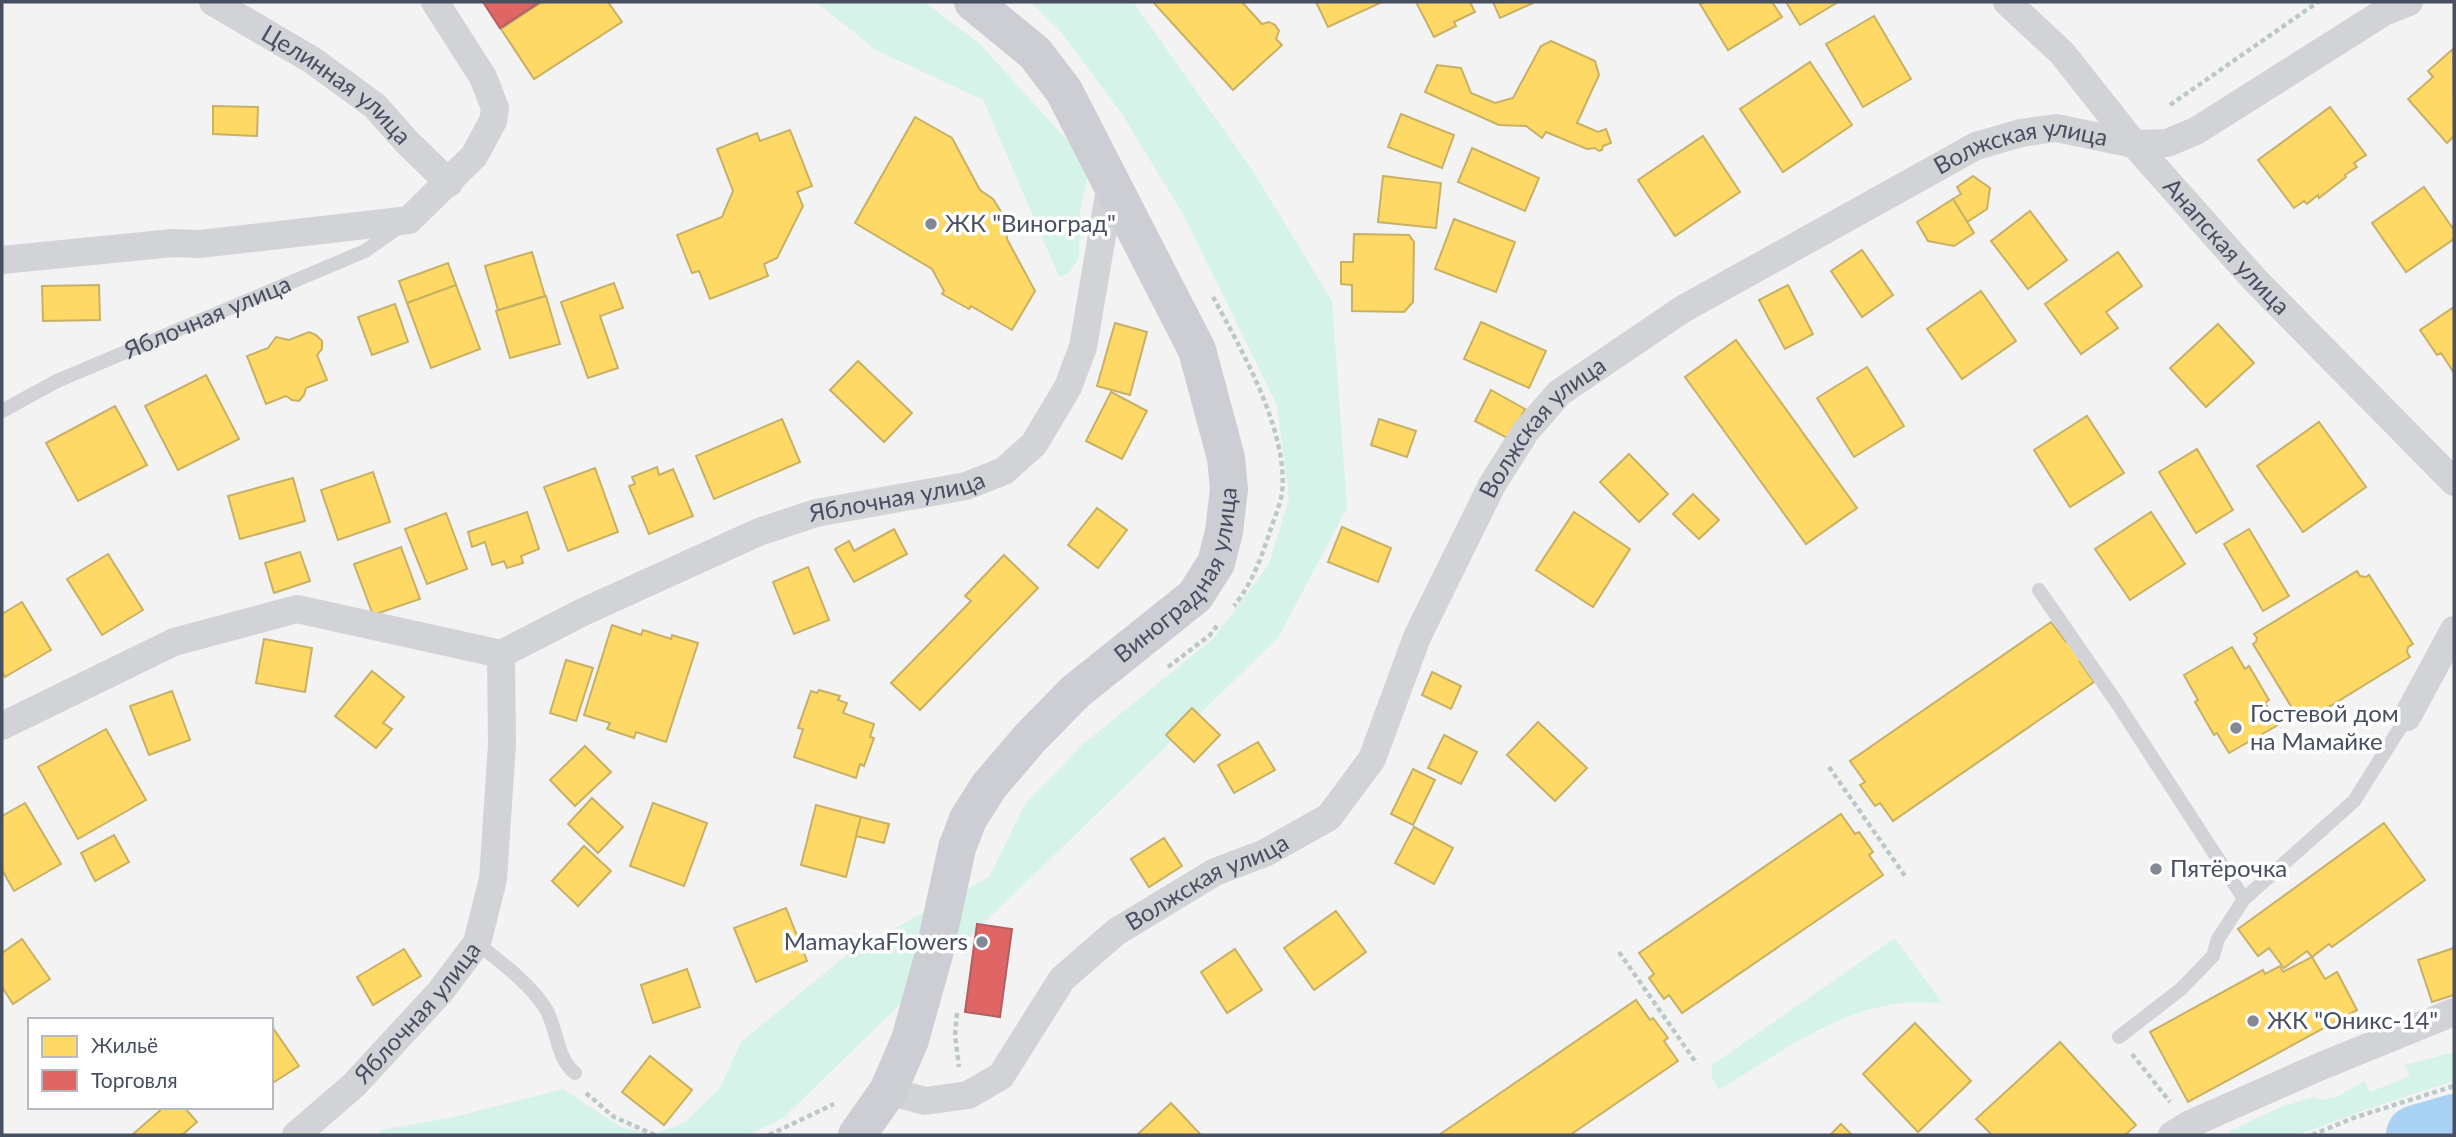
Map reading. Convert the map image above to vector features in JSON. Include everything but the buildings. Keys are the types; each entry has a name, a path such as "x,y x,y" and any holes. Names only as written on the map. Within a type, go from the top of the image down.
{"main road":[{"name":"Виноградная улица","path":"857,1135 888,1091 913,1027 934,954 957,848 968,819 997,777 1075,692 1195,596 1216,563 1224,532 1229,489 1226,458 1197,351 1065,91 1035,53 973,2"}],"street":[{"name":"Целинная улица","path":"213,2 312,60 375,106 449,183"},
{"name":"Яблочная улица","path":"2,260 173,243 200,244 409,220 474,156 493,121 495,107 483,77 435,2"},
{"name":"Анапская улица","path":"2007,2 2062,52 2134,144 2254,279 2454,482"},
{"name":"Волжская улица","path":"888,1091 925,1101 968,1095 1000,1076 1062,979 1116,932 1215,872 1265,853 1329,817 1372,760 1417,637 1492,485 1526,431 1559,393 1683,309 1976,146 2021,133 2056,128 2134,144 2167,143 2196,131 2384,12 2409,2"},
{"name":"Яблочная улица","path":"296,1135 354,1085 440,992 477,943 493,879 502,744 501,654 583,612 759,532 816,513 966,486 1004,471 1034,444 1068,387 1083,347 1111,183"},
{"path":"2,726 174,642 298,609 501,654"},
{"path":"2407,717 2454,630"},
{"path":"2180,1130 2319,1067 2454,1012"}],"lane":[{"name":"Яблочная улица","path":"2,411 57,381 365,251 409,220"},
{"path":"2039,590 2117,703 2244,899"},
{"path":"2119,1037 2181,989 2213,956 2218,939 2244,899 2354,801 2407,717"},
{"path":"477,943 531,989 546,1009 567,1066 575,1073"}],"path":[{"path":"2170,105 2318,2"},
{"path":"1207,286 1264,401 1279,448 1282,493 1262,558 1242,596 1226,616"},
{"path":"1158,675 1210,635 1218,625"},
{"path":"1829,767 1905,876"},
{"path":"1619,952 1697,1064"},
{"path":"957,1010 955,1035 959,1068"},
{"path":"2119,1037 2180,1130"},
{"path":"575,1073 573,1079 576,1086 614,1117 656,1135"},
{"path":"2312,1135 2353,1118 2454,1086"}],"green space":[{"path":"816,2 924,2 979,43 1068,141 1088,174 1080,212 1082,228 1079,258 1069,273 1059,277 983,100 876,50"},
{"path":"1030,2 1133,2 1251,168 1332,301 1347,508 1278,638 783,1118 748,1135 379,1135 380,1130 450,1118 563,1089 621,1127 653,1134 684,1123 720,1088 741,1042 849,953 989,877 1025,804 1083,744 1213,639 1269,564 1289,498 1277,405 1184,216 1124,117 1061,32"},
{"path":"1895,938 1942,1003 1904,1003 1854,1014 1807,1036 1719,1090 1712,1078 1712,1065"},
{"path":"2454,1052 2454,1081 2297,1135 2231,1135 2229,1131 2281,1107 2313,1097 2322,1100 2337,1097 2364,1081 2370,1092 2410,1076 2405,1065"}],"waterway":[{"path":"2416,1135 2454,1124"}],"place":[{"name":"ЖК \"Виноград\"","path":"931,224"},
{"name":"Гостевой дом на Мамайке","path":"2236,728"},
{"name":"Пятёрочка","path":"2156,869"},
{"name":"MamaykaFlowers","path":"982,942"},
{"name":"ЖК \"Оникс-14\"","path":"2253,1021"}]}
